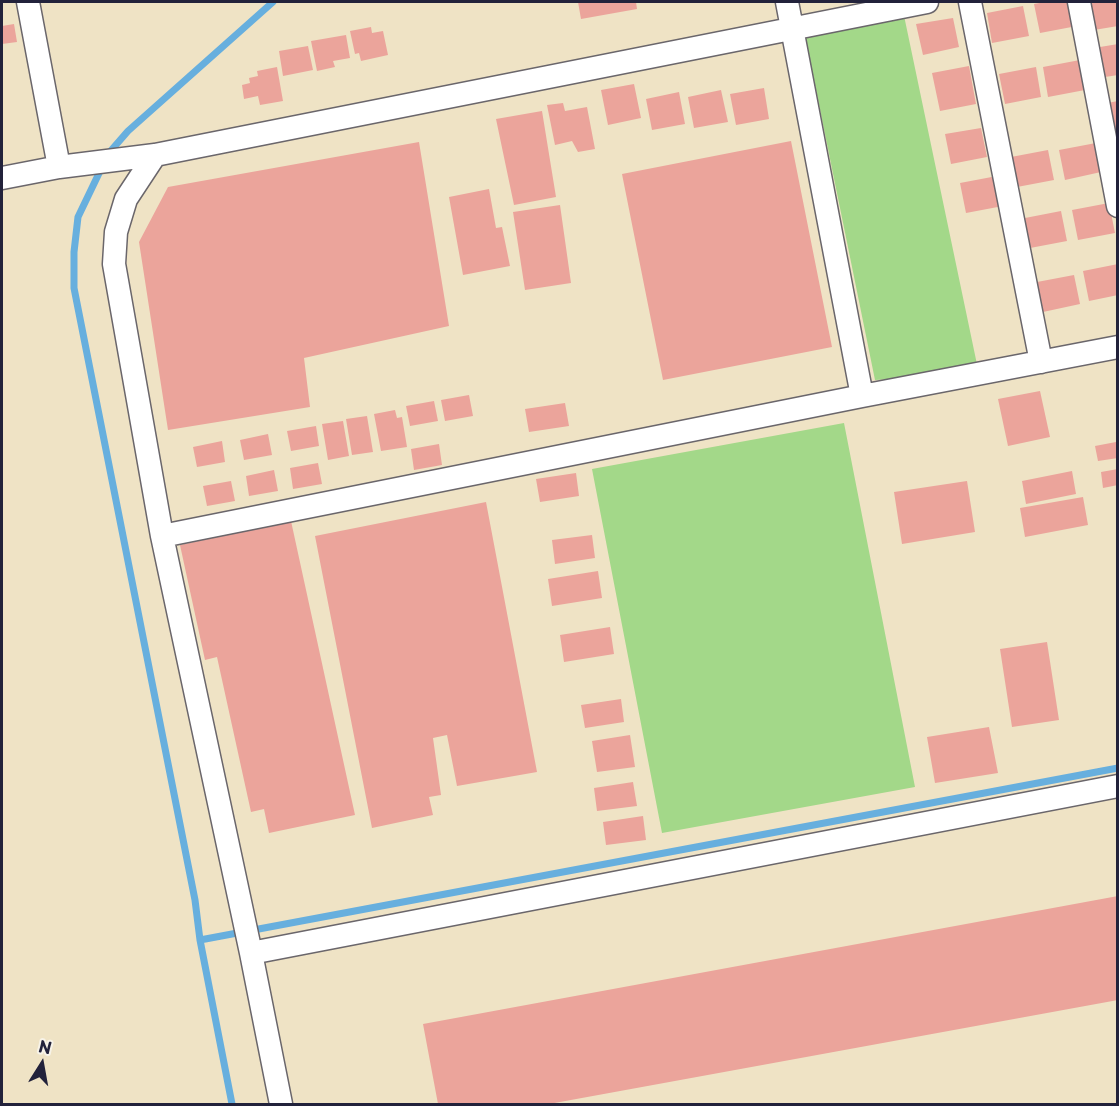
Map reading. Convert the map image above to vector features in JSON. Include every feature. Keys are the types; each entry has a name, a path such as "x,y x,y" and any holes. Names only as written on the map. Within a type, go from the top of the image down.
{"street":[{"path":"28,2 59,167"},
{"path":"787,2 862,396"},
{"path":"2,178 59,167 155,155 927,2"},
{"path":"970,2 1041,362"},
{"path":"1079,2 1118,206"},
{"path":"155,155 126,199 116,232 114,264 162,536 281,1104"},
{"path":"162,536 1118,347"},
{"path":"251,953 1118,786"}],"green space":[{"path":"902,6 979,374 875,380 803,26"},
{"path":"844,423 915,787 662,833 592,469"}],"building":[{"path":"578,2 636,2 637,9 581,19"},
{"path":"1072,2 1077,26 1040,33 1034,4"},
{"path":"1089,2 1118,2 1118,26 1094,30"},
{"path":"1023,6 1029,36 992,43 987,13"},
{"path":"953,18 959,47 923,55 916,24"},
{"path":"14,24 17,42 2,44 2,26"},
{"path":"371,27 372,33 383,31 388,55 361,61 359,53 355,54 350,31"},
{"path":"346,35 350,58 333,61 335,67 317,71 311,41"},
{"path":"1118,44 1118,75 1105,77 1100,47"},
{"path":"308,46 313,70 283,76 279,51"},
{"path":"1080,60 1085,90 1048,97 1043,67"},
{"path":"969,66 976,104 940,111 932,73"},
{"path":"277,67 283,101 260,105 258,96 244,99 242,85 250,83 249,78 258,76 257,71"},
{"path":"1036,67 1041,97 1005,104 999,74"},
{"path":"634,84 641,118 608,125 601,90"},
{"path":"764,88 769,119 736,125 730,94"},
{"path":"721,90 728,122 694,128 688,97"},
{"path":"679,92 685,124 652,130 646,99"},
{"path":"1118,101 1118,132 1113,133 1107,103"},
{"path":"563,103 565,111 587,107 595,149 578,152 572,141 555,145 547,105"},
{"path":"542,111 556,197 514,205 496,119"},
{"path":"981,128 987,157 951,164 945,134"},
{"path":"791,141 832,347 663,380 622,174"},
{"path":"419,142 449,326 304,358 310,407 168,430 139,242 168,187"},
{"path":"1096,143 1101,172 1065,180 1059,150"},
{"path":"1048,150 1054,180 1017,187 1011,157"},
{"path":"997,176 1003,206 966,213 960,183"},
{"path":"489,189 496,228 502,227 510,266 463,275 449,197"},
{"path":"1109,203 1115,233 1078,240 1072,210"},
{"path":"560,205 571,283 525,290 513,212"},
{"path":"1061,211 1067,241 1030,248 1025,218"},
{"path":"1118,264 1118,295 1089,301 1083,271"},
{"path":"1074,275 1080,304 1043,312 1037,282"},
{"path":"1040,391 1050,437 1008,446 998,399"},
{"path":"469,395 473,416 445,421 441,400"},
{"path":"434,401 438,421 410,426 406,406"},
{"path":"565,403 569,426 529,432 525,409"},
{"path":"395,410 397,418 402,417 407,447 381,451 374,414"},
{"path":"367,416 373,452 352,455 346,419"},
{"path":"343,421 349,456 328,460 322,424"},
{"path":"316,426 319,446 291,451 287,431"},
{"path":"268,434 272,455 244,460 240,440"},
{"path":"222,441 225,462 197,467 193,447"},
{"path":"1116,442 1118,458 1098,461 1095,446"},
{"path":"439,444 442,465 414,470 411,449"},
{"path":"318,463 322,484 293,489 290,468"},
{"path":"1118,469 1118,485 1103,488 1101,472"},
{"path":"274,470 278,491 249,496 246,476"},
{"path":"1072,471 1076,494 1026,504 1022,481"},
{"path":"576,473 579,496 540,502 536,479"},
{"path":"231,481 235,501 207,506 203,486"},
{"path":"967,481 975,532 902,544 894,492"},
{"path":"1083,497 1088,525 1025,537 1020,508"},
{"path":"486,502 537,772 457,786 447,735 433,738 441,795 429,797 433,815 372,828 315,536"},
{"path":"291,521 355,815 269,833 264,809 251,812 217,657 205,660 180,545"},
{"path":"592,535 595,558 555,564 552,540"},
{"path":"598,571 602,598 552,606 548,579"},
{"path":"610,627 614,654 564,662 560,635"},
{"path":"1047,642 1059,720 1012,727 1000,649"},
{"path":"621,699 624,722 585,728 581,705"},
{"path":"989,727 998,773 935,783 927,737"},
{"path":"630,735 635,767 597,772 592,741"},
{"path":"633,782 637,806 597,811 594,788"},
{"path":"643,816 646,840 606,845 603,822"},
{"path":"1118,896 1118,1000 549,1104 438,1104 423,1024"}],"waterway":[{"path":"108,154 128,131 273,2"},
{"path":"102,167 78,217 74,252 74,288 195,900 200,940 232,1104"},
{"path":"200,940 1118,768"}]}
